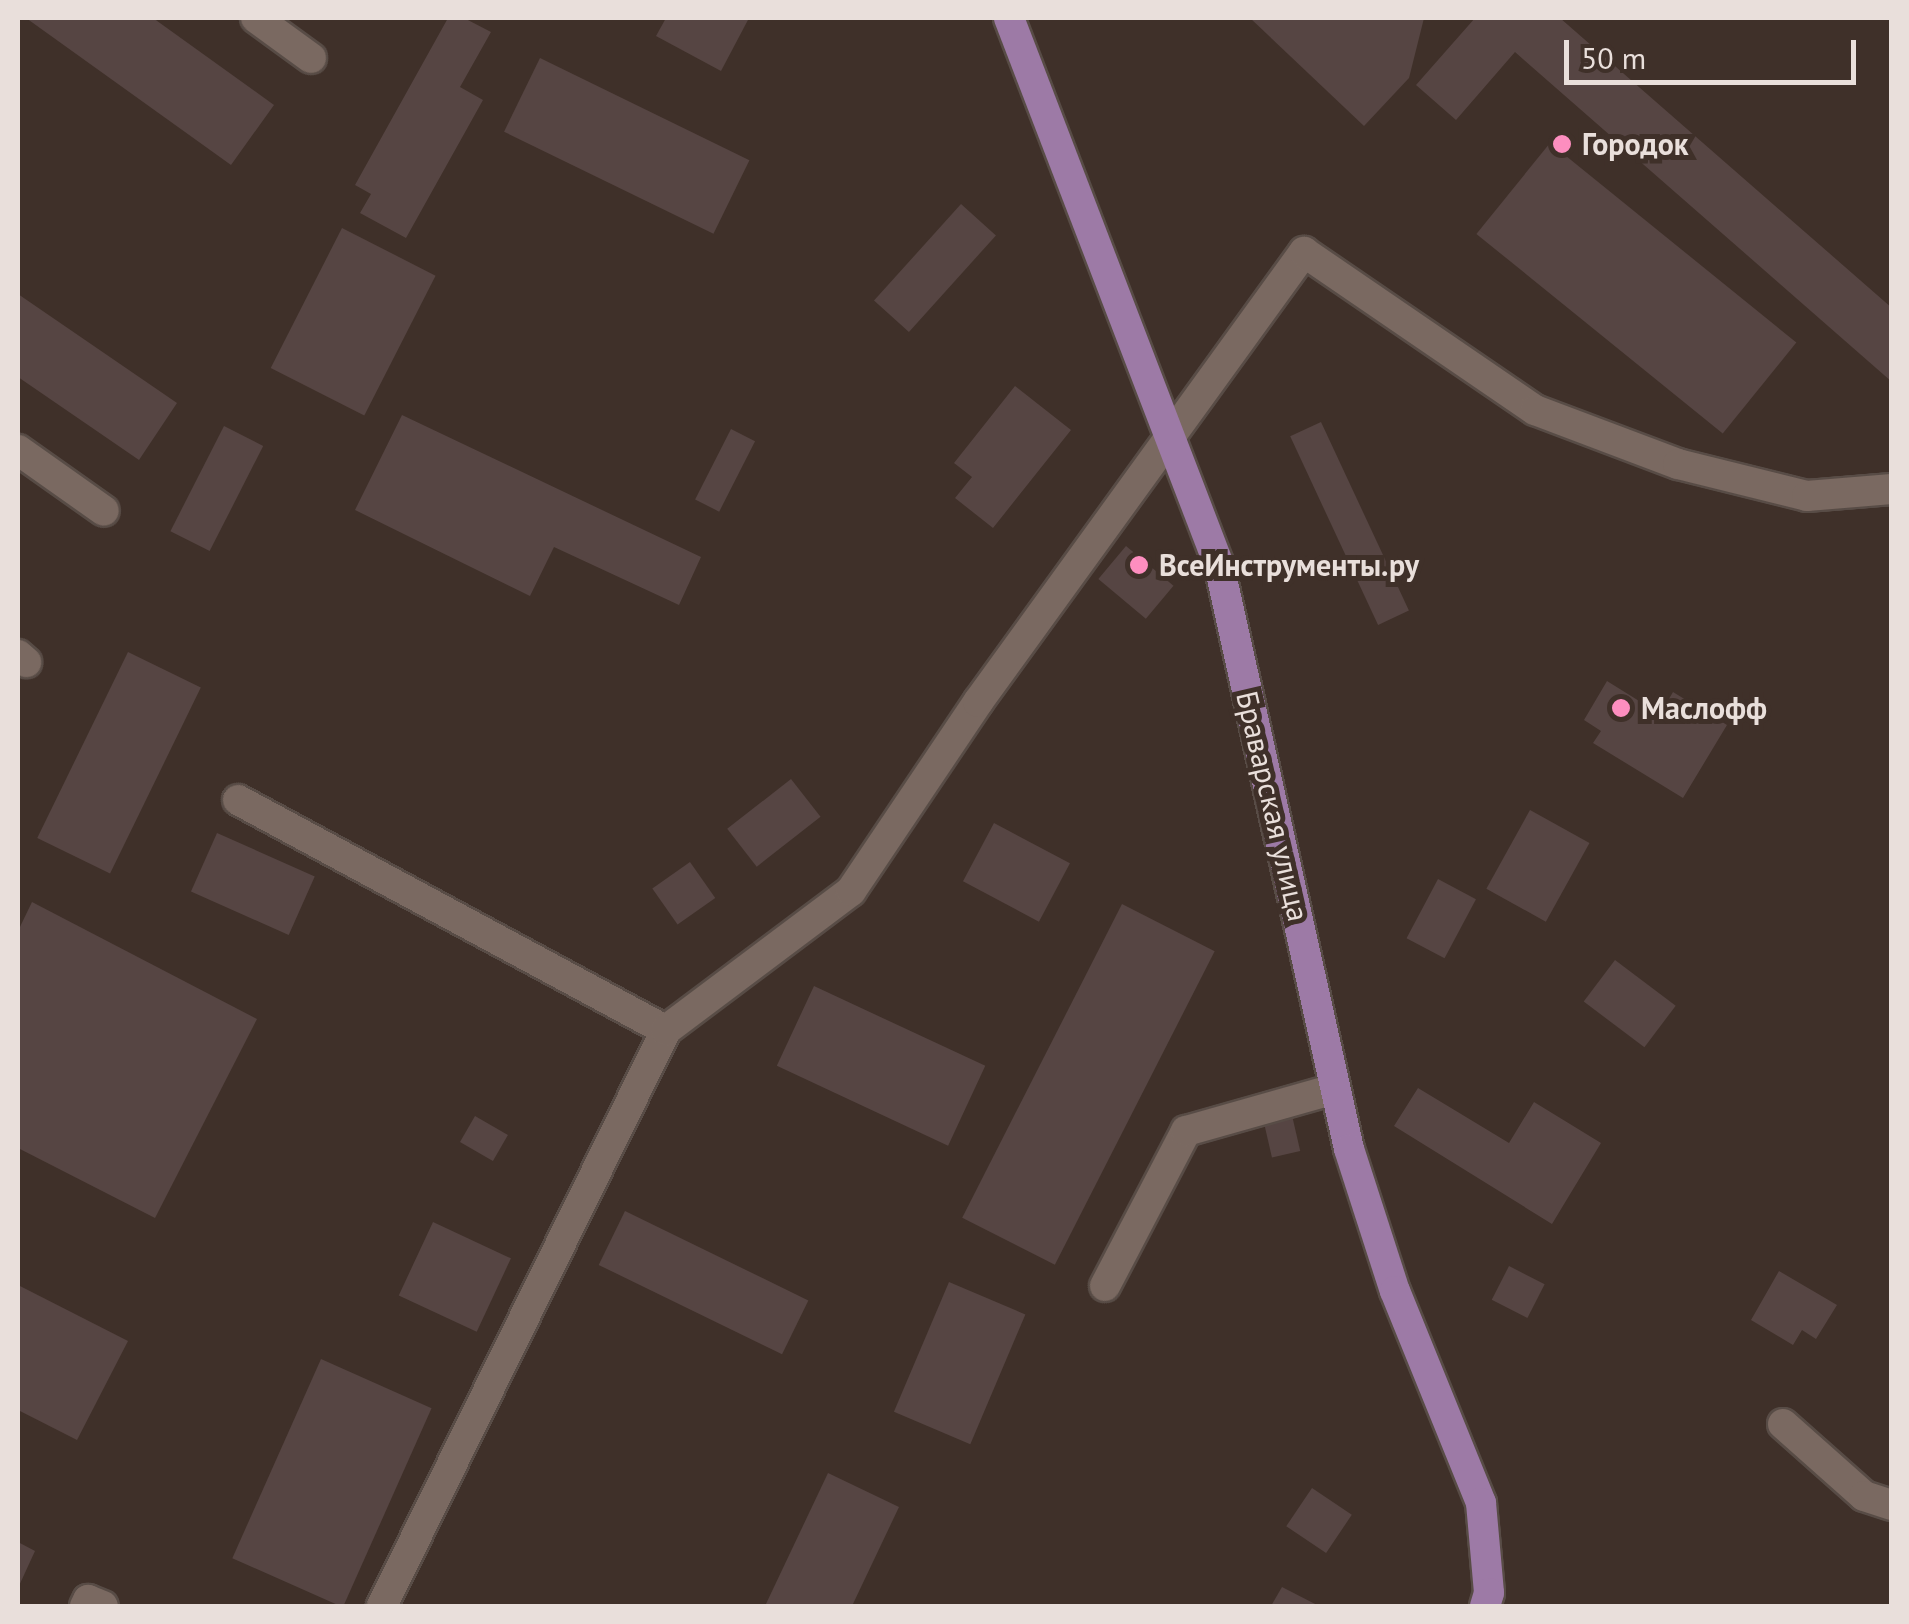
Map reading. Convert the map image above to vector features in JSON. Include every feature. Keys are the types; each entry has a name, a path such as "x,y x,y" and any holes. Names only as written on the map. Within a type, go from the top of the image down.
{"main road":[{"name":"Браварская улица","path":"1009,18 1173,432 1219,565 1334,1089 1395,1291 1481,1503 1490,1593 1485,1606"}],"street":[{"path":"256,18 311,58"},
{"path":"382,1606 666,1030 851,891 978,702 1304,252 1535,410 1678,464 1807,496 1892,489"},
{"path":"18,450 104,511"},
{"path":"238,800 666,1030"},
{"path":"1105,1286 1186,1131 1334,1089"},
{"path":"1783,1424 1864,1496 1892,1505"},
{"path":"85,1606 88,1600 104,1606"}],"building":[{"path":"26,18 153,18 274,105 231,165"},
{"path":"448,18 464,18 491,32 460,87 483,100 406,238 360,213 371,194 355,185"},
{"path":"666,18 749,18 721,71 656,36"},
{"path":"1250,18 1424,18 1409,78 1364,126"},
{"path":"1475,18 1560,18 1892,308 1892,382 1515,52 1456,120 1416,85"},
{"path":"540,58 749,160 713,234 504,132"},
{"path":"1550,143 1796,342 1723,433 1476,234"},
{"path":"961,204 996,235 909,332 874,301"},
{"path":"342,228 436,276 364,416 271,368"},
{"path":"18,294 177,403 139,460 18,377"},
{"path":"1015,386 1071,430 993,528 955,498 972,477 954,463"},
{"path":"402,415 701,557 679,605 554,547 530,596 355,510"},
{"path":"1321,422 1409,611 1378,625 1290,436"},
{"path":"224,426 263,446 210,551 170,531"},
{"path":"731,429 755,441 719,512 695,499"},
{"path":"1126,546 1173,586 1146,619 1098,579"},
{"path":"128,652 201,688 110,874 37,838"},
{"path":"1607,681 1660,714 1673,692 1727,725 1683,798 1593,743 1601,731 1584,720"},
{"path":"791,779 821,817 757,867 727,829"},
{"path":"1530,810 1589,843 1546,922 1486,889"},
{"path":"994,823 1070,863 1039,922 963,881"},
{"path":"217,833 315,877 289,935 191,891"},
{"path":"690,862 715,898 678,924 652,888"},
{"path":"1438,879 1476,899 1445,958 1407,938"},
{"path":"32,902 257,1019 155,1218 18,1148 18,931"},
{"path":"1122,904 1215,951 1055,1265 962,1218"},
{"path":"1615,960 1676,1006 1644,1047 1584,1002"},
{"path":"814,986 985,1066 948,1146 777,1066"},
{"path":"1418,1088 1509,1143 1534,1102 1601,1143 1552,1224 1394,1126"},
{"path":"1291,1111 1300,1151 1272,1157 1263,1118"},
{"path":"475,1116 508,1135 493,1161 460,1142"},
{"path":"625,1211 808,1300 782,1354 599,1265"},
{"path":"433,1222 511,1258 477,1332 399,1295"},
{"path":"1509,1266 1545,1284 1527,1318 1492,1300"},
{"path":"1779,1271 1837,1305 1816,1339 1802,1330 1793,1345 1751,1320"},
{"path":"949,1282 1025,1314 970,1444 894,1412"},
{"path":"18,1285 128,1341 77,1440 18,1410"},
{"path":"321,1359 432,1408 343,1606 232,1558"},
{"path":"828,1473 899,1507 852,1606 765,1606"},
{"path":"1312,1488 1352,1515 1326,1553 1286,1526"},
{"path":"18,1542 35,1551 18,1588"},
{"path":"1282,1587 1319,1606 1271,1606"}],"place":[{"name":"Городок","path":"1562,144"},
{"name":"ВсеИнструменты.ру","path":"1139,565"},
{"name":"Маслофф","path":"1621,708"}]}
